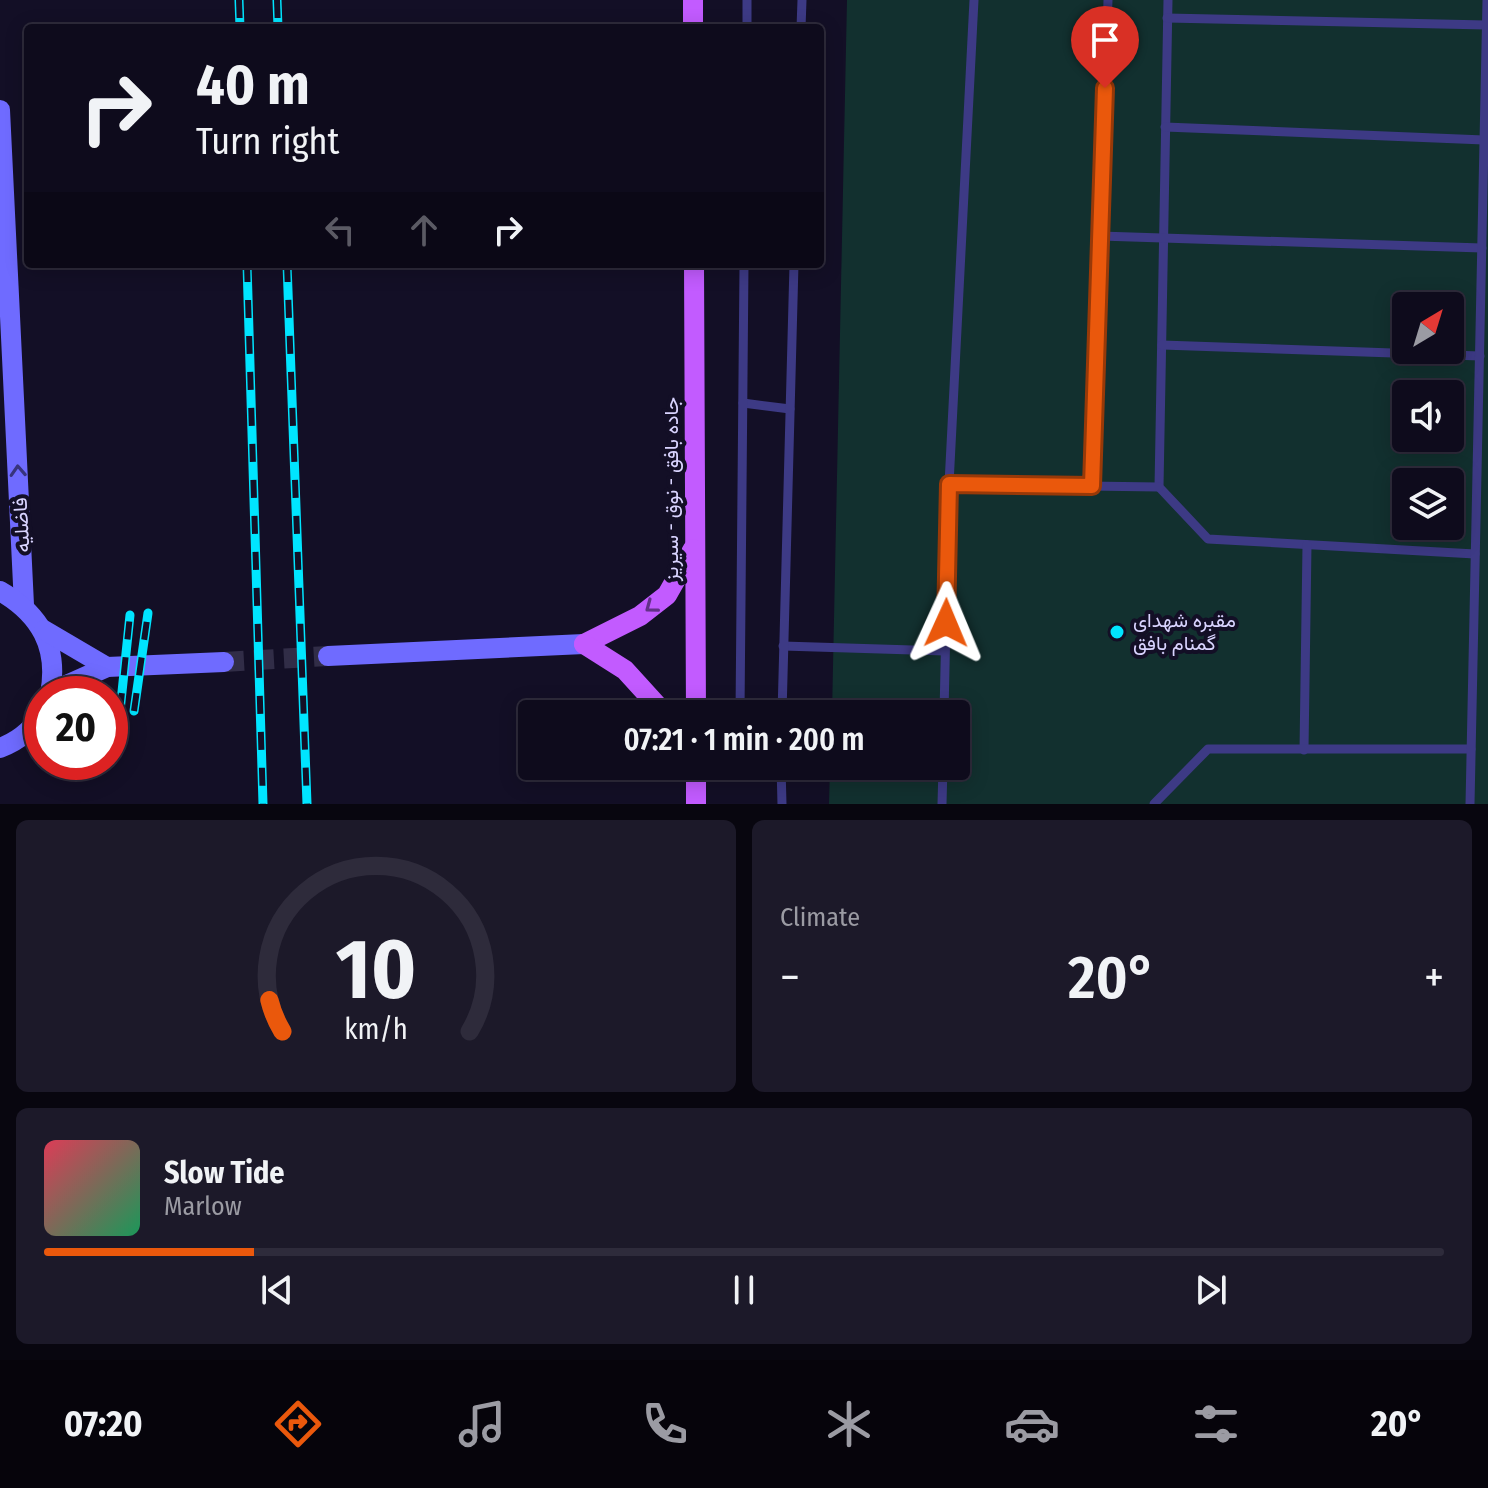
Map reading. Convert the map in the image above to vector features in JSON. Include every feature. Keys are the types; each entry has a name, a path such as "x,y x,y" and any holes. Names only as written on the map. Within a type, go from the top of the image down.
{"main road":[{"path":"693,0 693,24"},
{"name":"جاده بافق - نوق - سیریز","path":"694,268 696,700"},
{"path":"584,644 640,616 667,595 695,545"},
{"path":"584,644 625,670 652,700"},
{"path":"690,780 696,802"},
{"path":"696,780 696,802"}],"street":[{"name":"فاضلیه","path":"0,110 24,605"},
{"path":"0,591 24,605 44,630 107,667"},
{"path":"44,630 53,661 52,676"},
{"path":"328,656 584,644"},
{"path":"88,676 107,667 224,662"},
{"path":"0,748 24,733"}],"lane":[{"path":"747,0 747,24"},
{"path":"801,24 802,0"},
{"path":"944,700 949,484 974,0"},
{"path":"1092,486 1108,0"},
{"path":"1168,0 1159,487 1208,539 1475,554"},
{"path":"1470,804 1487,0"},
{"path":"1167,18 1486,25"},
{"path":"1165,127 1484,140"},
{"path":"1100,236 1482,248"},
{"path":"740,700 744,268"},
{"path":"782,700 794,268"},
{"path":"1162,345 1480,356"},
{"path":"743,403 790,409"},
{"path":"949,484 1159,487"},
{"path":"1304,750 1307,545"},
{"path":"783,646 945,651"},
{"path":"1154,804 1208,749 1471,749"},
{"path":"781,780 782,804"},
{"path":"942,804 943,780"}],"green space":[{"path":"847,0 1488,0 1488,804 829,804 830,780 970,780 970,700 832,700"}],"tunnel":[{"path":"224,662 328,656"}],"railway":[{"path":"239,0 240,24"},
{"path":"277,0 278,24"},
{"path":"247,268 263,804"},
{"path":"287,268 307,804"},
{"path":"134,711 148,613"},
{"path":"124,676 130,615"}],"place":[{"name":"مقبره شهدای گمنام بافق","path":"1117,632"}],"route":[{"path":"946,623 949,484 1092,486 1105,88"}]}
